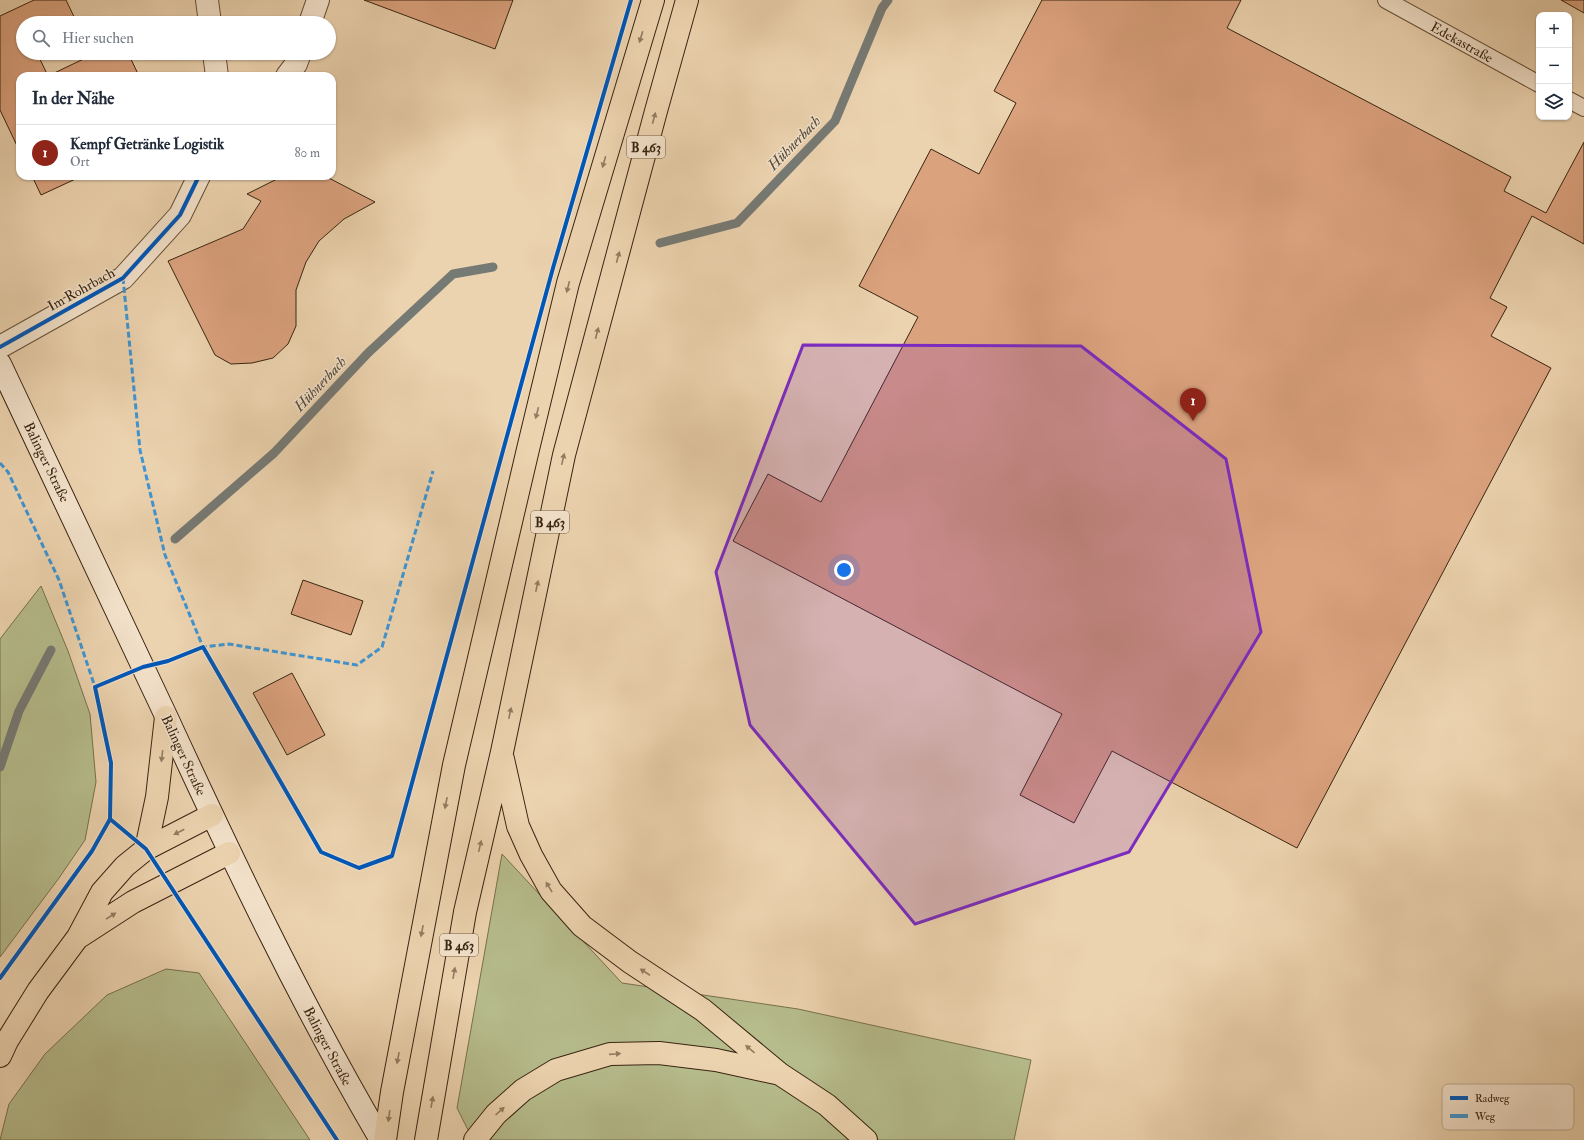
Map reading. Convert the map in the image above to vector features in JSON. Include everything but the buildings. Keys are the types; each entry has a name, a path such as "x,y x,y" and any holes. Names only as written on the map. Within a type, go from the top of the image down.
{"highway":[{"name":"B 463","path":"385,1140 392,1092 454,765 568,283 653,0"},
{"name":"B 463","path":"426,1140 465,912 502,752 564,455 687,0"},
{"path":"146,849 157,797 166,717"},
{"path":"502,752 518,826 531,855 551,891 582,926 630,962 703,1010 780,1074 827,1105 866,1140"},
{"path":"0,1056 7,1041 38,991 78,937 102,892 125,866 146,849 212,816"},
{"path":"78,937 133,902 229,853"},
{"path":"475,1140 496,1114 523,1090 556,1070 610,1054 666,1054 716,1060 780,1074"}],"main road":[{"path":"207,0 209,16"},
{"path":"312,16 318,0"},
{"path":"215,60 216,72"},
{"path":"291,72 297,60"},
{"name":"Im Rohrbach","path":"0,347 124,278 180,215 197,180"},
{"name":"Balinger Straße","path":"0,364 84,539 229,853 351,1090 381,1140"}],"lane":[{"name":"Edekastraße","path":"1386,0 1536,82"},
{"path":"1572,102 1584,108"}],"highlighted area":[{"path":"803,345 1081,346 1226,459 1261,632 1129,852 915,924 750,725 716,572"}],"green space":[{"path":"41,586 68,651 90,714 96,782 85,840 59,878 0,957 0,639"},
{"path":"502,854 622,983 798,1009 1031,1060 1014,1140 473,1140 457,1108"},
{"path":"166,969 199,973 310,1140 0,1140 9,1104 45,1054 107,995"}],"waterway":[{"name":"Hühnerbach","path":"660,243 737,223 835,121 882,8 888,0"},
{"name":"Hühnerbach","path":"175,539 274,453 368,353 453,274 493,267"},
{"name":"Hühnerbach","path":"0,767 19,711 51,650"}],"marked path":[{"path":"123,278 140,450 165,555 203,647 229,644 357,665 382,647 433,471"},
{"path":"0,463 8,472 59,580 95,687"}],"cycle path":[{"path":"0,978 92,851 110,819 111,763 95,687 143,667 168,661 203,647 321,852 359,868 392,856 553,268 631,0"},
{"path":"0,347 123,278 180,215 197,180"},
{"path":"110,819 146,849 337,1140"}],"place":[{"name":"Kempf Getränke Logistik","path":"1193,421"}]}
